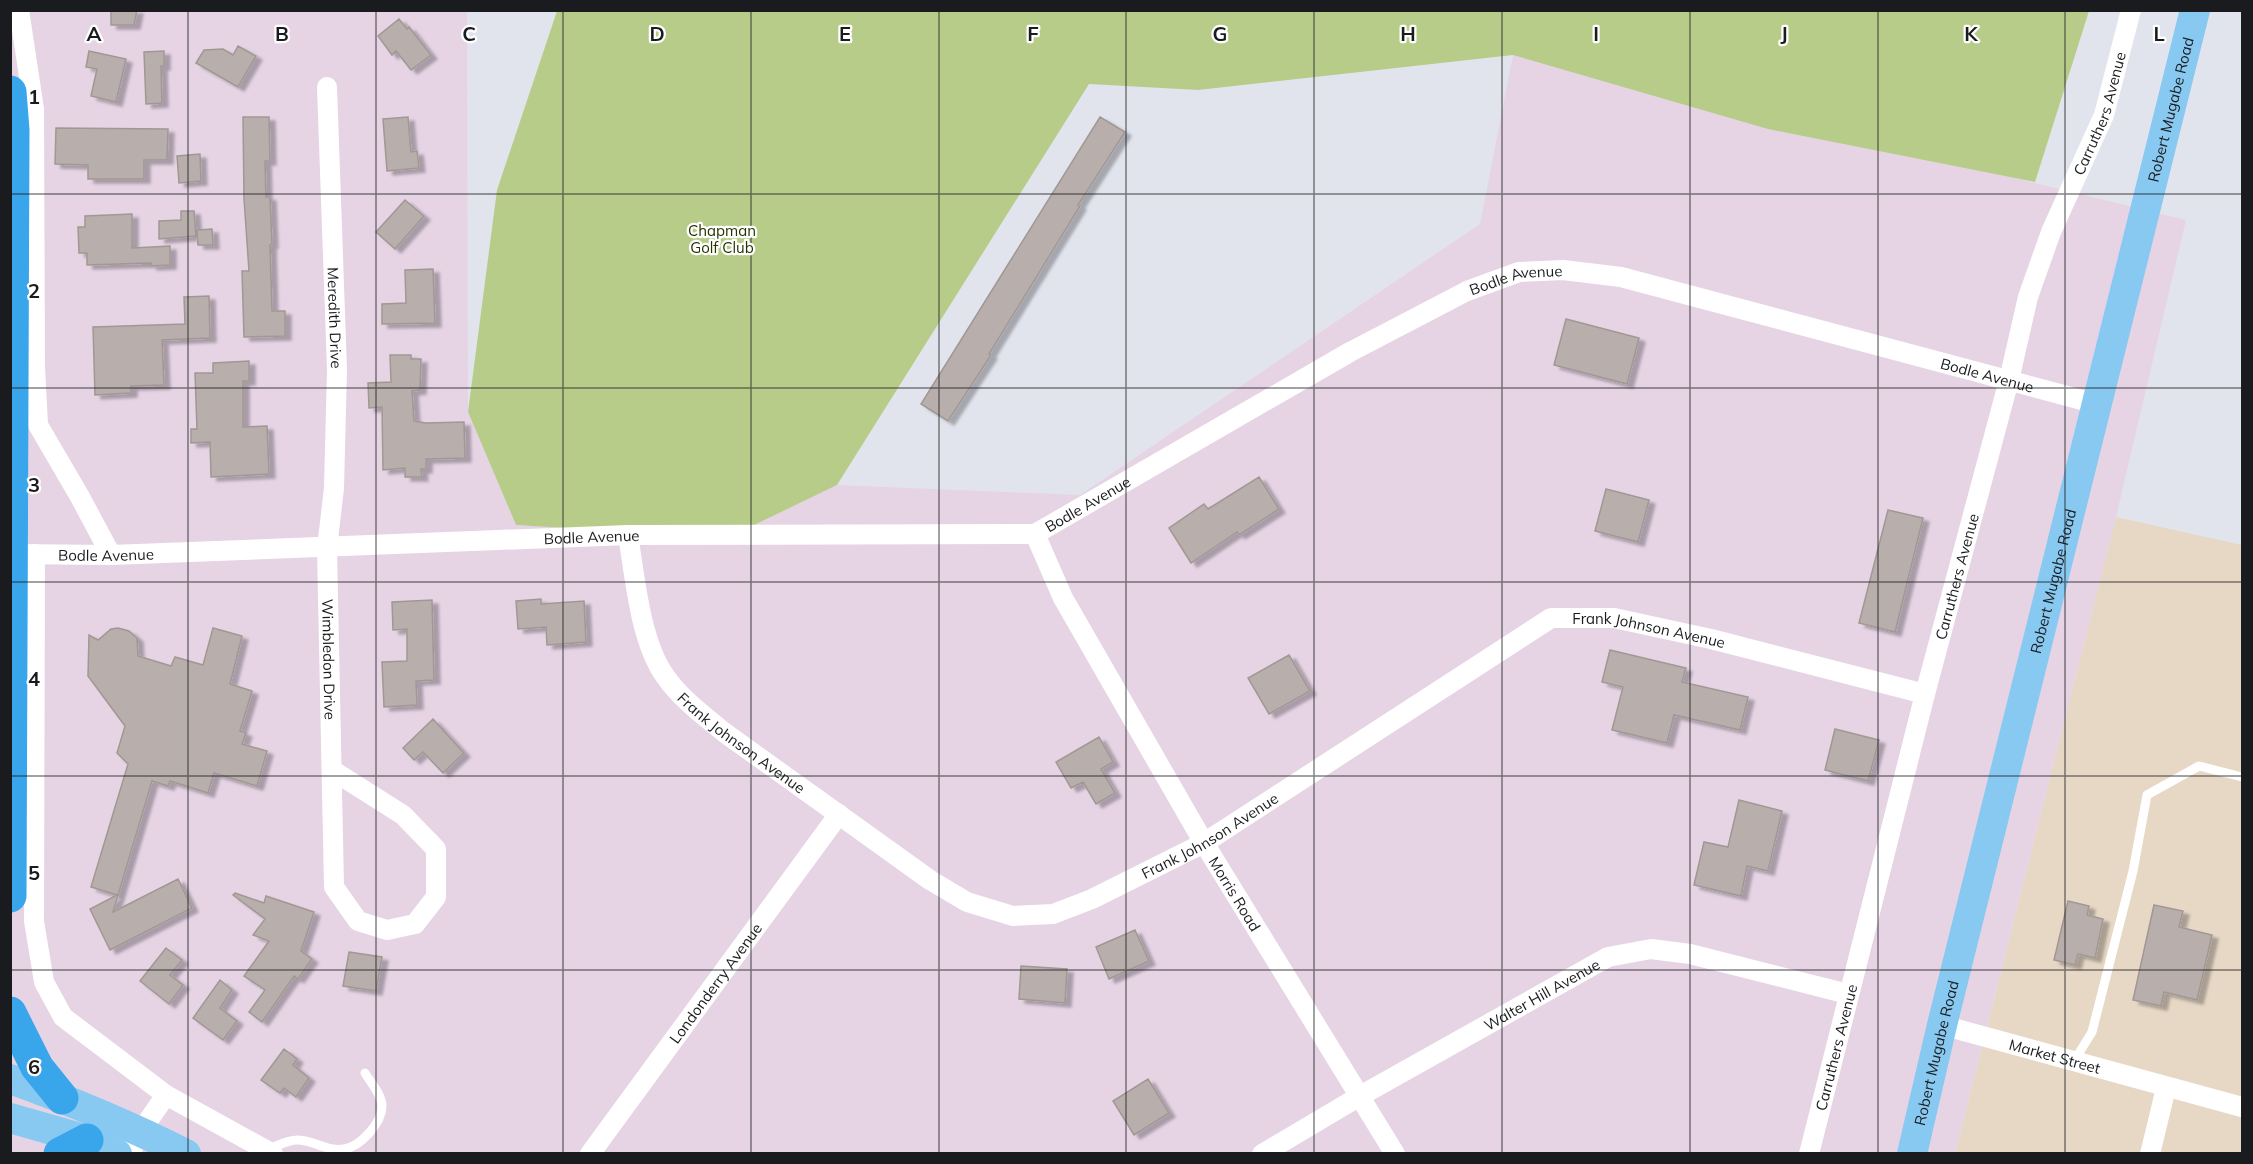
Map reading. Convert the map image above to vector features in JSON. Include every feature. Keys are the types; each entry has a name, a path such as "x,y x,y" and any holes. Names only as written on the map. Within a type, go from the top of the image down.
{"highway":[{"path":"10,92 13,130 11,331 19,554 10,896"},
{"path":"10,1013 37,1067 62,1098"}],"main road":[{"name":"Robert Mugabe Road","path":"1912,1154 1942,1025 2195,10"},
{"path":"10,1079 62,1098 135,1142 186,1154"},
{"path":"10,1118 74,1147 117,1154"}],"street":[{"path":"19,10 34,109 34,367 38,425 111,555"},
{"name":"Carruthers Avenue","path":"1809,1154 1925,694 2009,380 2028,297 2051,232 2104,115 2130,10"},
{"name":"Meredith Drive","path":"327,87 337,370 334,488 327,548"},
{"name":"Bodle Avenue","path":"19,554 111,555 627,535 1035,534 1350,352 1467,291 1519,272 1563,270 1621,277 2097,404"},
{"name":"Morris Road","path":"1035,534 1063,598 1204,843 1395,1154"},
{"name":"Frank Johnson Avenue","path":"627,535 647,638 664,676 693,706 724,733 930,880 967,902 1013,916 1053,914 1092,899 1204,843 1551,618 1614,618 1711,639 1925,694"},
{"name":"Wimbledon Drive","path":"327,548 334,887 358,921 387,930 415,924 436,897 436,849 403,815 332,770"},
{"path":"19,554 34,921 44,982 63,1017 166,1095 269,1152"},
{"name":"Londonderry Avenue","path":"590,1154 839,814"},
{"name":"Walter Hill Avenue","path":"1262,1154 1360,1095 1608,957 1651,949 1690,954 1848,994"},
{"name":"Market Street","path":"1942,1025 2242,1107"},
{"path":"2150,1154 2166,1088"},
{"path":"135,1142 166,1095"}],"lane":[{"path":"2073,1062 2092,1032 2133,871 2147,795 2199,766 2242,777"},
{"path":"269,1152 293,1140 337,1150 347,1149 358,1143 378,1119 382,1107 379,1096 365,1073"}],"shaded area":[{"path":"10,11 467,11 468,412 516,525 632,532 746,529 837,485 1080,495 1480,224 1513,55 2186,220 2116,517 1955,1153 11,1153"},
{"path":"2116,517 2242,545 2242,1153 1955,1154"}],"green space":[{"name":"Chapman Golf Club","path":"557,11 2089,11 2035,182 1768,129 1513,55 1198,90 1089,84 837,485 746,529 632,532 516,525 468,412 497,190"}],"building":[{"path":"111,10 137,10 134,25 111,25"},
{"path":"399,19 407,29 409,27 431,55 411,70 396,51 392,55 378,36"},
{"path":"238,46 256,56 238,87 196,63 204,50 223,49 233,55"},
{"path":"89,51 126,59 116,102 91,96 97,69 86,67"},
{"path":"164,51 164,66 161,66 162,103 146,104 144,52"},
{"path":"243,117 269,117 270,161 265,161 266,197 270,197 272,311 285,311 285,336 244,337 242,271 249,271 244,199"},
{"path":"408,117 411,152 417,151 419,168 387,171 383,119"},
{"path":"1100,117 1125,132 1078,205 1080,206 989,354 991,355 948,421 921,404"},
{"path":"56,128 168,129 167,160 144,160 144,179 88,179 88,165 55,164"},
{"path":"200,154 201,181 179,183 177,156"},
{"path":"405,200 424,216 395,249 376,232"},
{"path":"181,211 194,211 196,236 159,239 159,221 181,220"},
{"path":"132,214 132,248 170,246 170,265 151,266 151,263 87,265 87,253 79,253 78,227 85,227 85,216"},
{"path":"212,229 213,245 198,245 197,230"},
{"path":"433,269 435,323 382,324 382,304 406,303 405,270"},
{"path":"209,296 210,338 162,340 164,385 131,386 131,393 95,395 93,327 185,324 184,297"},
{"path":"1566,319 1639,338 1627,384 1554,365"},
{"path":"390,355 411,355 411,359 421,359 420,390 412,391 414,421 464,422 465,458 426,459 426,469 421,469 422,477 405,477 405,468 383,470 382,407 369,408 368,383 391,382"},
{"path":"249,361 249,381 243,381 243,427 267,426 269,474 211,477 210,442 191,443 191,429 197,429 195,373 213,373 213,363"},
{"path":"1259,477 1279,509 1239,535 1237,532 1191,563 1169,528 1204,504 1208,509"},
{"path":"1606,489 1649,500 1638,542 1595,531"},
{"path":"1888,510 1923,518 1895,632 1859,623"},
{"path":"541,599 541,604 584,601 586,642 547,645 546,627 518,629 516,601"},
{"path":"432,600 434,680 416,681 417,705 384,707 382,662 407,661 407,629 393,630 392,602"},
{"path":"213,628 242,636 230,684 252,691 240,731 246,733 242,744 267,751 257,786 214,773 208,793 170,781 168,786 152,781 113,912 178,879 192,908 110,950 90,909 117,895 91,887 128,764 117,753 125,726 88,676 89,635 98,640 111,629 129,631 137,638 138,656 171,666 175,657 203,665"},
{"path":"1610,650 1686,668 1682,682 1748,697 1740,730 1674,715 1667,743 1612,730 1623,687 1602,682"},
{"path":"1289,655 1310,691 1269,714 1248,678"},
{"path":"433,719 464,753 443,773 423,752 414,760 403,748"},
{"path":"1835,729 1879,740 1868,781 1825,770"},
{"path":"1099,737 1113,762 1101,769 1115,793 1096,804 1083,782 1071,788 1056,762"},
{"path":"1739,800 1782,811 1768,871 1747,866 1741,896 1694,885 1704,842 1728,847"},
{"path":"235,893 264,903 266,896 314,912 301,951 312,959 298,979 294,976 262,1022 249,1012 265,990 244,976 269,941 253,935 265,919 233,895"},
{"path":"2068,901 2089,906 2087,915 2103,919 2095,958 2078,954 2075,965 2054,960"},
{"path":"2154,905 2183,911 2179,927 2212,935 2197,1000 2164,992 2161,1006 2133,1000"},
{"path":"1135,930 1149,961 1109,979 1096,947"},
{"path":"166,948 182,960 170,975 183,985 169,1004 140,981"},
{"path":"349,952 382,957 376,991 343,986"},
{"path":"1021,966 1067,969 1065,1003 1019,999"},
{"path":"220,980 232,990 220,1008 237,1021 223,1040 193,1018"},
{"path":"284,1049 297,1059 293,1065 309,1078 296,1097 284,1088 280,1093 261,1080"},
{"path":"1148,1079 1169,1113 1134,1135 1113,1101"}]}
